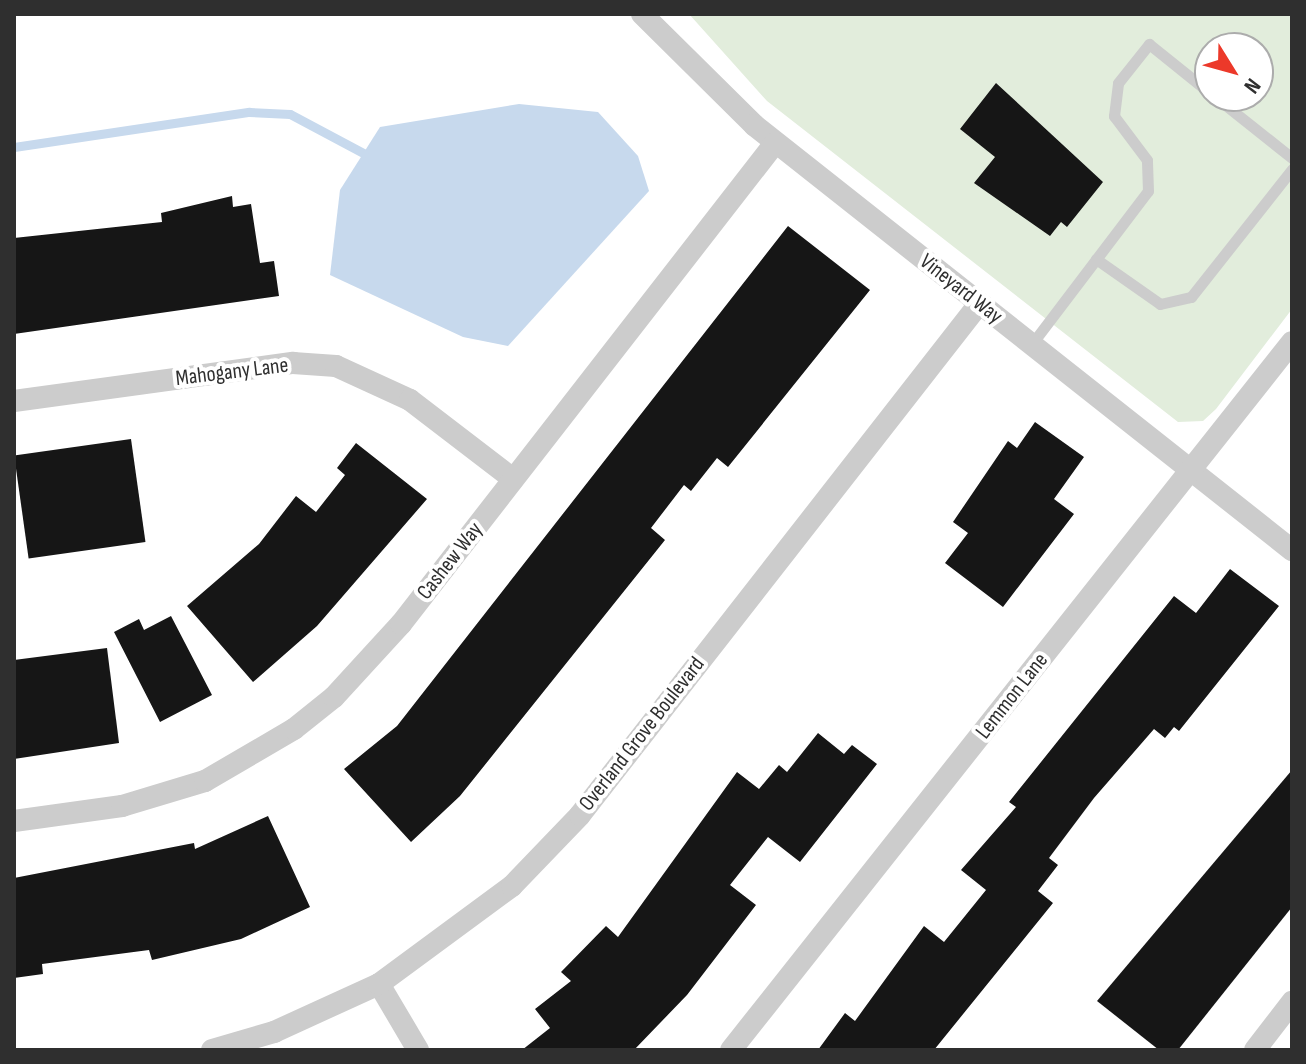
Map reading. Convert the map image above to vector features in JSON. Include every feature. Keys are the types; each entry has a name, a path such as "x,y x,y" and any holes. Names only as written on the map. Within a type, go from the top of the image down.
{"street":[{"name":"Vineyard Way","path":"642,14 775,143 1292,550"},
{"name":"Cashew Way","path":"14,821 163,797 229,769 294,729 367,664 775,143"},
{"name":"Overland Grove Boulevard","path":"212,1050 274,1032 379,984 480,913 580,815 979,304"},
{"name":"Lemmon Lane","path":"731,1050 1292,342"},
{"name":"Mahogany Lane","path":"14,401 293,363 336,366 410,400 513,479"},
{"path":"379,984 418,1050"},
{"path":"1255,1050 1292,1002"}],"lane":[{"path":"1031,345 1148,191 1152,175 1114,116 1118,83 1149,44 1194,80"},
{"path":"1234,112 1292,158"},
{"path":"1096,259 1160,304 1191,297 1292,169"}],"green space":[{"path":"689,14 1292,14 1292,309 1216,409 1203,421 1178,422 767,101"}],"water":[{"path":"519,104 598,112 638,156 649,191 508,346 463,337 330,275 340,190 380,127"}],"building":[{"path":"996,83 1103,182 1067,227 1061,222 1050,236 974,183 995,157 960,129"},
{"path":"232,196 233,207 251,204 260,263 274,261 279,296 14,334 14,238 162,222 161,213"},
{"path":"788,226 870,290 728,467 717,458 691,491 684,485 651,528 665,540 460,796 411,842 344,769 397,726"},
{"path":"1035,422 1084,457 1054,499 1074,514 1003,607 945,563 968,533 953,522 1008,441 1017,448"},
{"path":"131,439 145,542 29,558 14,455"},
{"path":"356,443 427,499 317,626 253,682 187,606 259,544 296,496 316,512 345,475 337,468"},
{"path":"1230,569 1279,606 1179,731 1174,727 1165,738 1154,729 1094,798 1049,858 1058,865 1038,891 1053,903 934,1050 818,1050 845,1013 855,1021 924,926 944,942 986,890 961,870 1016,807 1009,802 1174,596 1196,613"},
{"path":"171,616 212,695 160,722 114,632 139,619 144,630"},
{"path":"107,648 119,743 14,759 14,660"},
{"path":"818,733 844,754 852,745 877,764 800,862 768,837 730,885 756,905 687,995 634,1050 522,1050 550,1028 535,1009 571,981 561,972 606,926 618,937 737,772 759,789 779,765 787,772"},
{"path":"1292,770 1292,907 1178,1050 1159,1050 1097,1001"},
{"path":"268,816 310,907 241,939 152,960 149,950 42,964 43,974 14,978 14,878 194,843 195,849"}],"waterway":[{"path":"14,147 249,112 290,114 363,153"}]}
